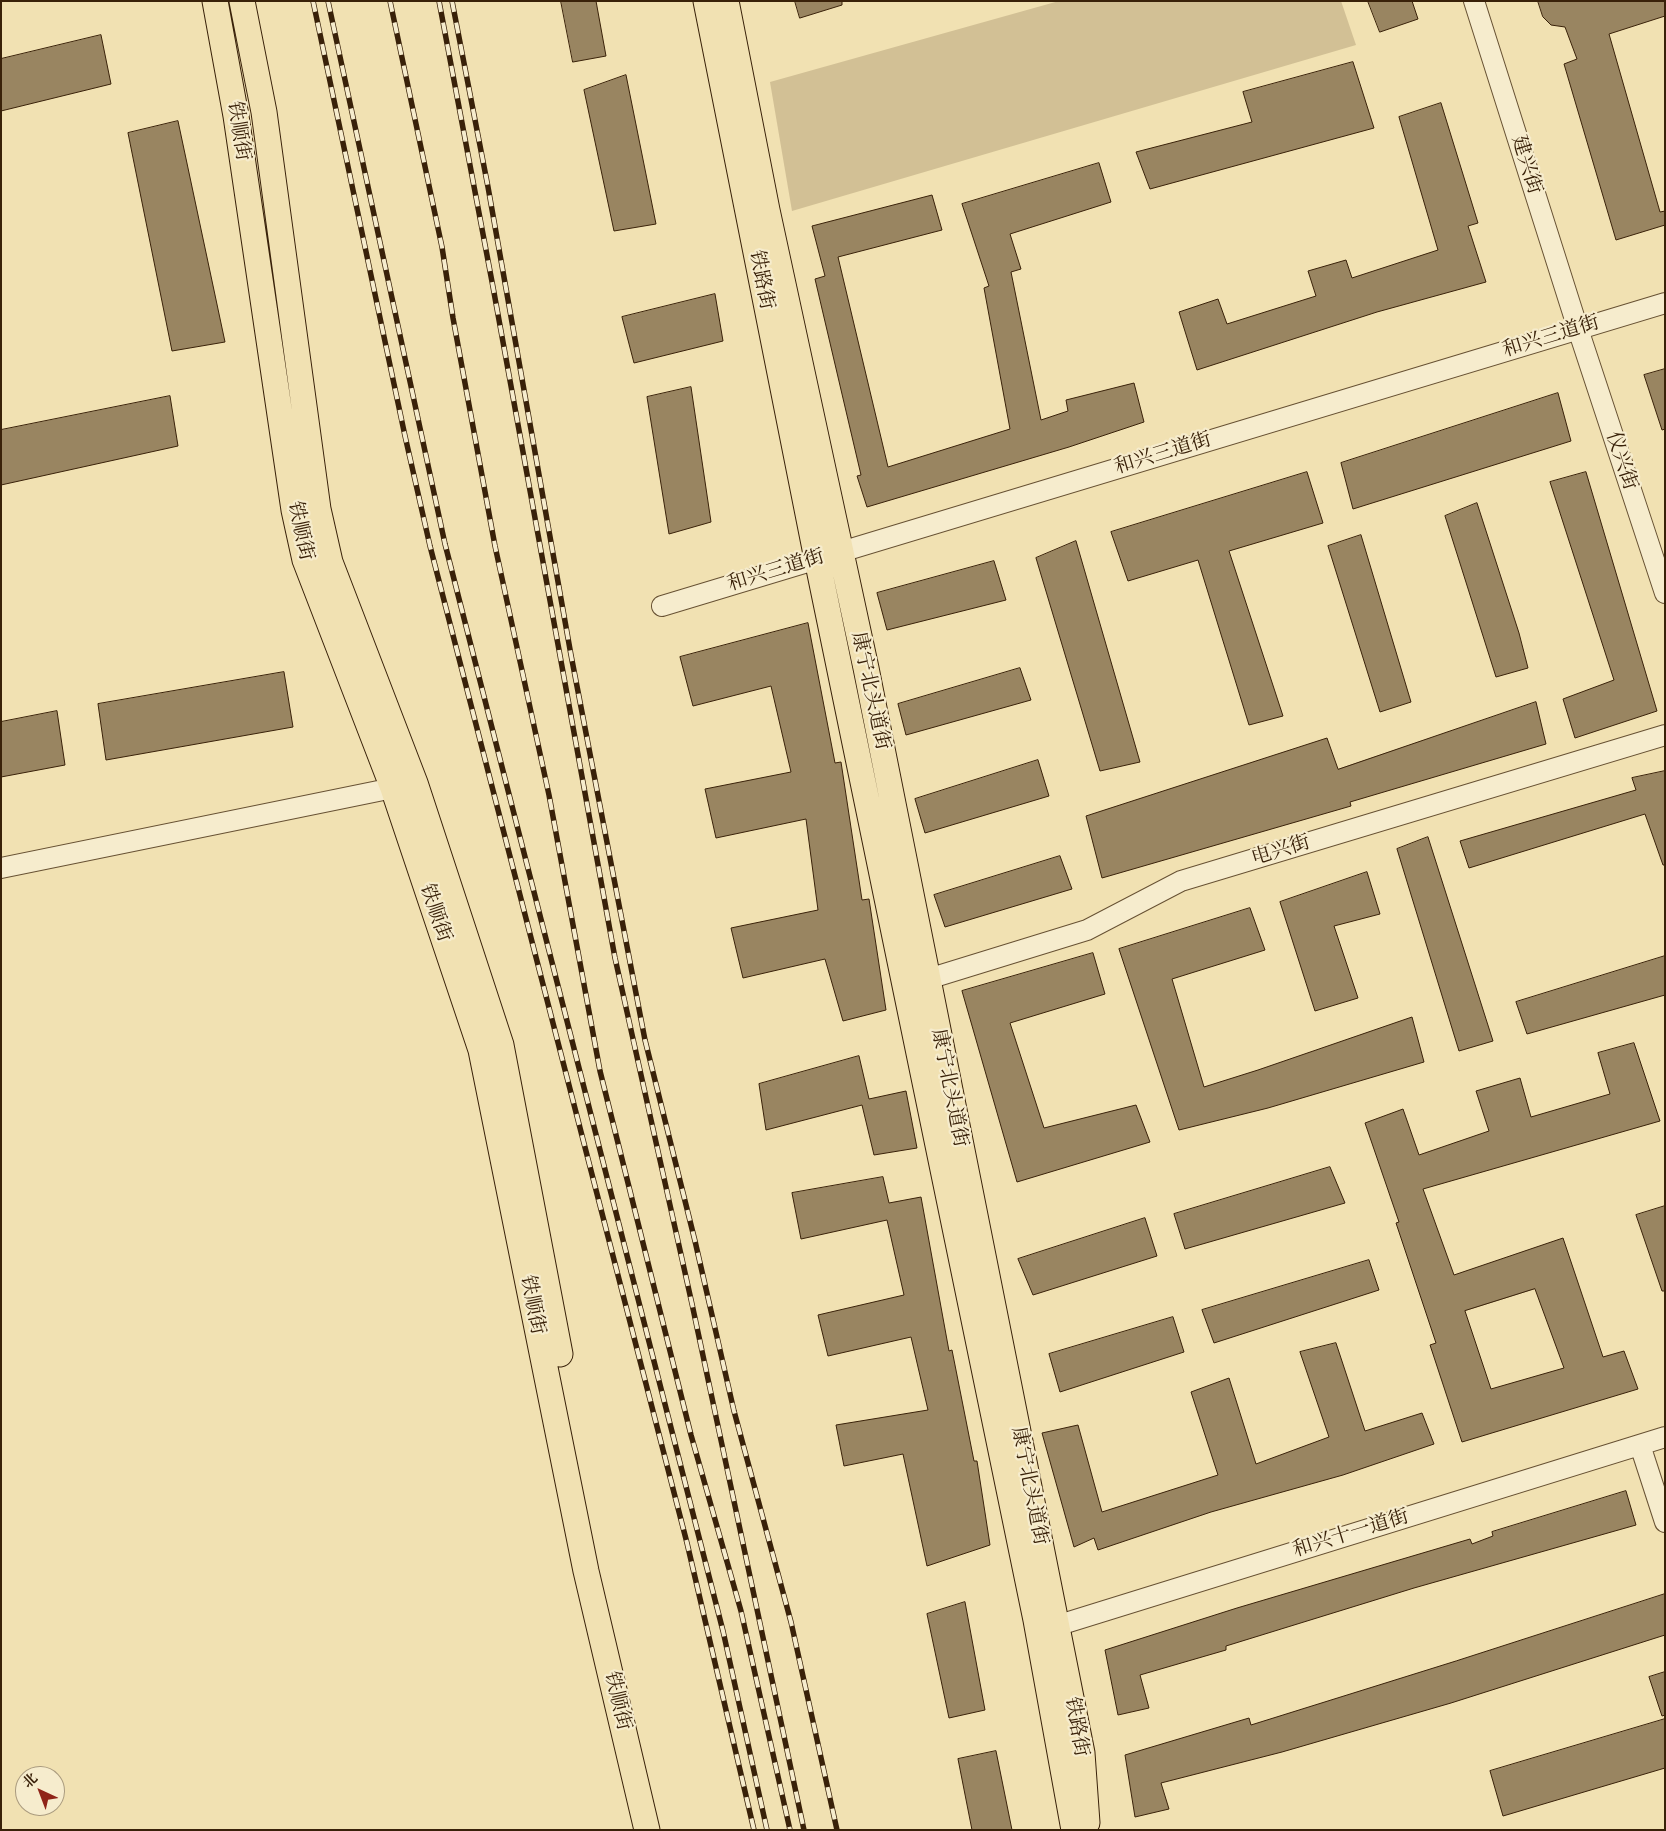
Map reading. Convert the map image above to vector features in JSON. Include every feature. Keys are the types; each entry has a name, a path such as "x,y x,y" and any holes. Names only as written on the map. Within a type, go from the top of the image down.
{"main road":[{"path":"203,1 218,75 236,116"},
{"name":"铁顺街","path":"215,1 236,116 294,510 304,560 393,788 481,1050 586,1571 647,1830"},
{"name":"铁顺街","path":"242,1 264,112 318,509 328,554 415,783 500,1045 600,1563 664,1830"},
{"path":"258,1 268,60 264,112"},
{"name":"铁路街","path":"706,1 817,559"},
{"name":"铁路街","path":"726,1 767,210 840,552"},
{"name":"康宁北头道街","path":"840,552 868,678 917,983"},
{"name":"康宁北头道街","path":"817,559 917,983 1047,1628"},
{"name":"铁路街","path":"1047,1628 1074,1830"},
{"name":"铁路街","path":"1047,1628 1082,1753 1088,1830"}],"street":[{"name":"建兴街","path":"1474,1 1578,329"},
{"name":"和兴三道街","path":"662,606 1665,303"},
{"name":"仪兴街","path":"1578,329 1665,593"},
{"name":"电兴街","path":"917,983 1087,930 1181,881 1665,735"},
{"path":"1,868 393,788"},
{"name":"和兴十一道街","path":"1047,1628 1665,1437"},
{"path":"1640,1445 1665,1522"}],"shaded area":[{"path":"1059,1 1341,1 1356,45 792,211 770,82"}],"building":[{"path":"561,1 596,1 606,56 573,62"},
{"path":"795,1 842,1 842,5 800,18"},
{"path":"1368,1 1412,1 1418,19 1380,32"},
{"path":"1538,1 1665,1 1665,16 1609,34 1660,212 1665,211 1665,225 1616,240 1564,64 1577,59 1565,27 1551,25 1543,17"},
{"path":"101,35 111,84 1,111 1,59"},
{"path":"1353,62 1374,128 1150,189 1136,152 1252,122 1243,92"},
{"path":"626,75 656,224 614,231 584,90"},
{"path":"1441,103 1478,223 1468,226 1486,282 1377,312 1197,370 1179,312 1218,299 1227,324 1316,296 1308,271 1346,260 1352,278 1438,250 1399,117"},
{"path":"178,121 225,342 172,351 128,133"},
{"path":"1099,163 1111,202 1010,234 1021,269 1011,272 1041,420 1068,411 1066,400 1134,383 1144,422 1069,447 867,507 857,476 861,475 815,279 825,276 812,226 932,195 942,230 838,257 888,467 1010,429 984,288 989,286 962,204"},
{"path":"715,294 723,341 634,363 622,317"},
{"path":"1665,369 1665,429 1662,430 1644,375"},
{"path":"691,387 711,522 669,534 647,397"},
{"path":"1558,393 1571,441 1353,509 1341,463"},
{"path":"170,396 178,446 1,485 1,430"},
{"path":"1307,472 1323,523 1229,551 1283,716 1249,725 1198,560 1128,581 1111,532"},
{"path":"1586,472 1657,711 1575,738 1563,699 1614,680 1550,482"},
{"path":"1477,503 1519,633 1528,668 1496,677 1445,516"},
{"path":"1361,535 1411,702 1380,712 1328,546"},
{"path":"1076,541 1140,762 1100,771 1036,558"},
{"path":"994,561 1006,600 887,630 877,593"},
{"path":"808,623 835,763 841,762 862,900 869,899 886,1010 843,1021 825,959 743,978 731,928 818,910 806,819 716,838 705,789 791,772 771,686 693,706 680,657"},
{"path":"1020,668 1031,700 906,735 898,704"},
{"path":"284,672 293,727 106,760 98,704"},
{"path":"1536,702 1546,744 1350,802 1351,806 1102,878 1086,816 1327,738 1338,769"},
{"path":"57,711 65,765 1,777 1,722"},
{"path":"1038,760 1049,796 925,833 915,799"},
{"path":"1665,771 1665,865 1663,865 1645,814 1469,868 1460,841 1636,790 1632,778"},
{"path":"1428,837 1493,1041 1459,1051 1397,849"},
{"path":"1060,856 1072,889 945,927 934,895"},
{"path":"1367,872 1380,914 1334,926 1358,998 1315,1011 1280,902"},
{"path":"1250,908 1265,950 1172,979 1204,1087 1412,1017 1424,1062 1268,1108 1179,1130 1119,949"},
{"path":"1093,953 1105,994 1010,1023 1044,1128 1136,1105 1150,1142 1017,1182 962,991"},
{"path":"1665,956 1665,995 1527,1034 1516,1002"},
{"path":"1634,1043 1660,1121 1423,1189 1454,1275 1563,1238 1603,1357 1624,1351 1638,1389 1462,1442 1430,1345 1436,1343 1396,1223 1399,1222 1365,1123 1403,1109 1419,1155 1489,1131 1476,1091 1520,1078 1531,1117 1610,1094 1598,1053","holes":["1535,1289 1564,1368 1491,1389 1465,1311"]},
{"path":"859,1056 869,1099 906,1091 917,1148 874,1155 862,1105 766,1130 759,1084"},
{"path":"1330,1167 1345,1203 1185,1249 1174,1214"},
{"path":"883,1177 889,1203 921,1197 949,1351 952,1350 974,1461 977,1461 990,1545 927,1566 903,1454 844,1466 836,1425 928,1410 911,1337 828,1356 818,1315 904,1295 887,1220 801,1239 792,1193"},
{"path":"1665,1206 1665,1291 1662,1291 1636,1215"},
{"path":"1145,1218 1157,1256 1033,1295 1018,1259"},
{"path":"1369,1260 1379,1290 1214,1343 1202,1310"},
{"path":"1173,1317 1184,1352 1060,1392 1049,1354"},
{"path":"1336,1343 1365,1431 1422,1413 1434,1444 1343,1475 1211,1512 1098,1550 1094,1538 1074,1547 1042,1433 1078,1425 1102,1512 1218,1475 1191,1392 1229,1378 1256,1464 1329,1437 1300,1352"},
{"path":"1626,1491 1636,1525 1414,1588 1226,1646 1226,1650 1140,1675 1149,1708 1118,1715 1105,1650 1237,1608 1470,1539 1472,1544 1493,1536 1492,1532"},
{"path":"1665,1594 1665,1635 1451,1703 1282,1752 1161,1783 1169,1809 1135,1817 1125,1755 1249,1718 1251,1725"},
{"path":"965,1602 985,1710 949,1718 927,1614"},
{"path":"1665,1672 1665,1715 1662,1716 1649,1677"},
{"path":"1665,1719 1665,1768 1503,1816 1490,1771"},
{"path":"996,1751 1012,1830 972,1830 958,1759"}],"railway":[{"path":"313,1 430,546 687,1543 754,1830"},
{"path":"328,1 445,544 723,1631 767,1830"},
{"path":"390,1 442,247 453,318 495,546 549,795 600,1071 691,1435 741,1611 790,1830"},
{"path":"439,1 615,958 692,1304 804,1830"},
{"path":"452,1 488,187 571,655 645,1040 695,1241 734,1411 791,1622 837,1830"}]}
